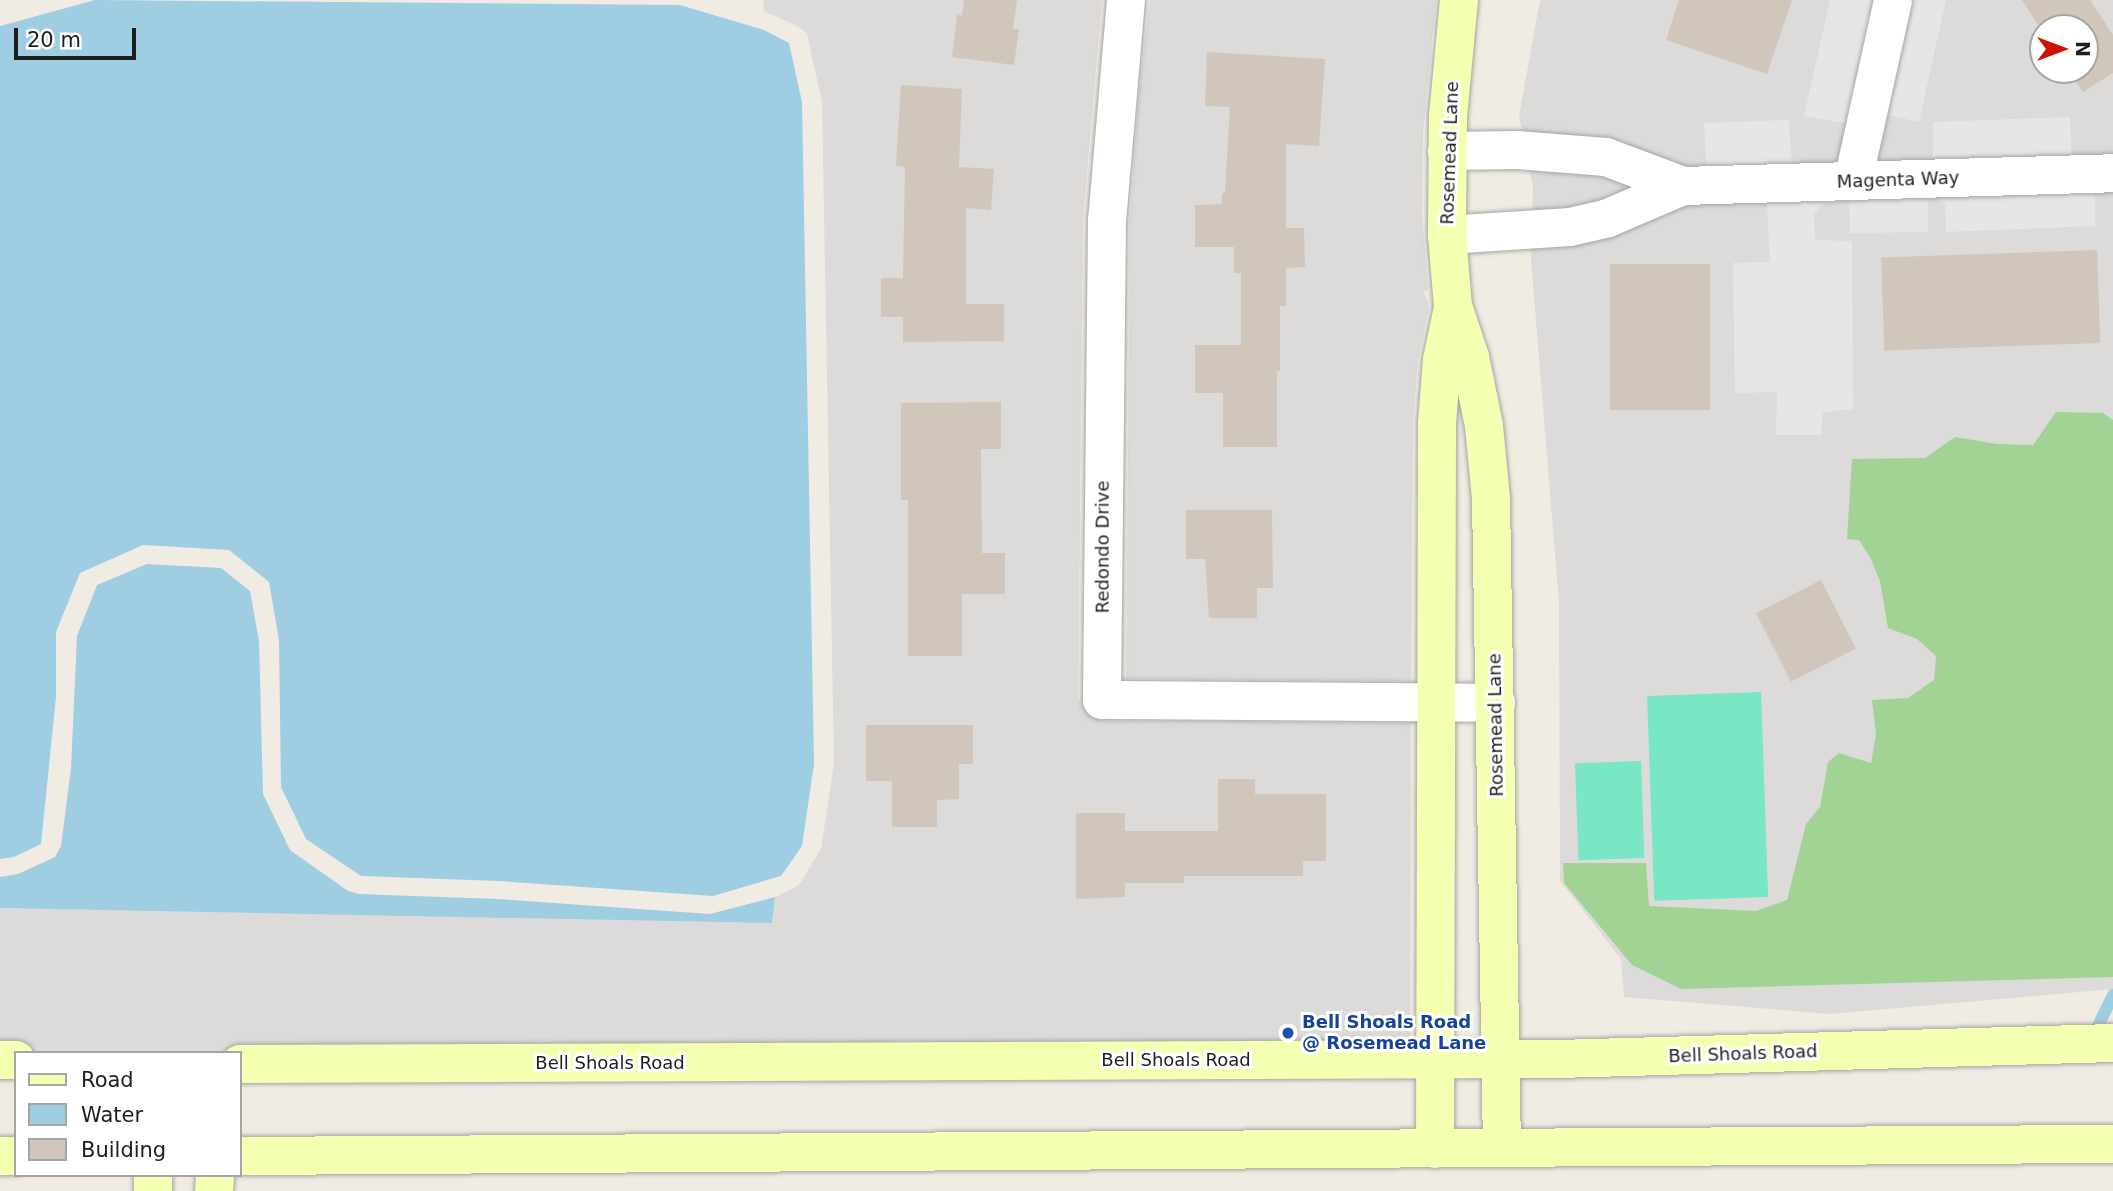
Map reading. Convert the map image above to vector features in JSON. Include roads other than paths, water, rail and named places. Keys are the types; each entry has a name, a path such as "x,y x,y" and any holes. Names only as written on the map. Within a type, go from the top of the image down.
{"main road":[{"name":"Rosemead Lane","path":"1460,0 1447,151 1447,234 1453,306 1470,358 1487,449 1496,703 1502,1148"},
{"name":"Rosemead Lane","path":"1435,1149 1437,423 1442,360 1453,306"},
{"name":"Bell Shoals Road","path":"242,1064 1499,1059 2113,1043"},
{"path":"242,1156 2113,1144"}],"street":[{"name":"Redondo Drive","path":"1126,0 1107,219 1102,700 1496,703"},
{"path":"1853,181 1893,0"},
{"name":"Magenta Way","path":"1447,151 1517,150 1606,156 1683,186"},
{"name":"Magenta Way","path":"1447,234 1570,227 1608,218 1683,186 2113,173"}],"water":[{"path":"95,0 680,5 764,30 789,43 802,102 814,764 802,846 781,876 713,896 499,881 361,876 306,839 281,787 279,640 269,582 229,550 143,545 80,573 56,632 56,697 41,844 14,857 0,859 0,26"},
{"path":"147,564 221,568 250,591 259,641 263,794 290,850 348,891 359,894 498,899 710,914 775,897 772,923 0,908 0,877 18,874 55,857 61,846 71,768 77,636 97,585"}],"waterway":[{"path":"2097,1028 2113,995"}],"place":[{"name":"Bell Shoals Road @ Rosemead Lane","path":"1288,1033"}]}
